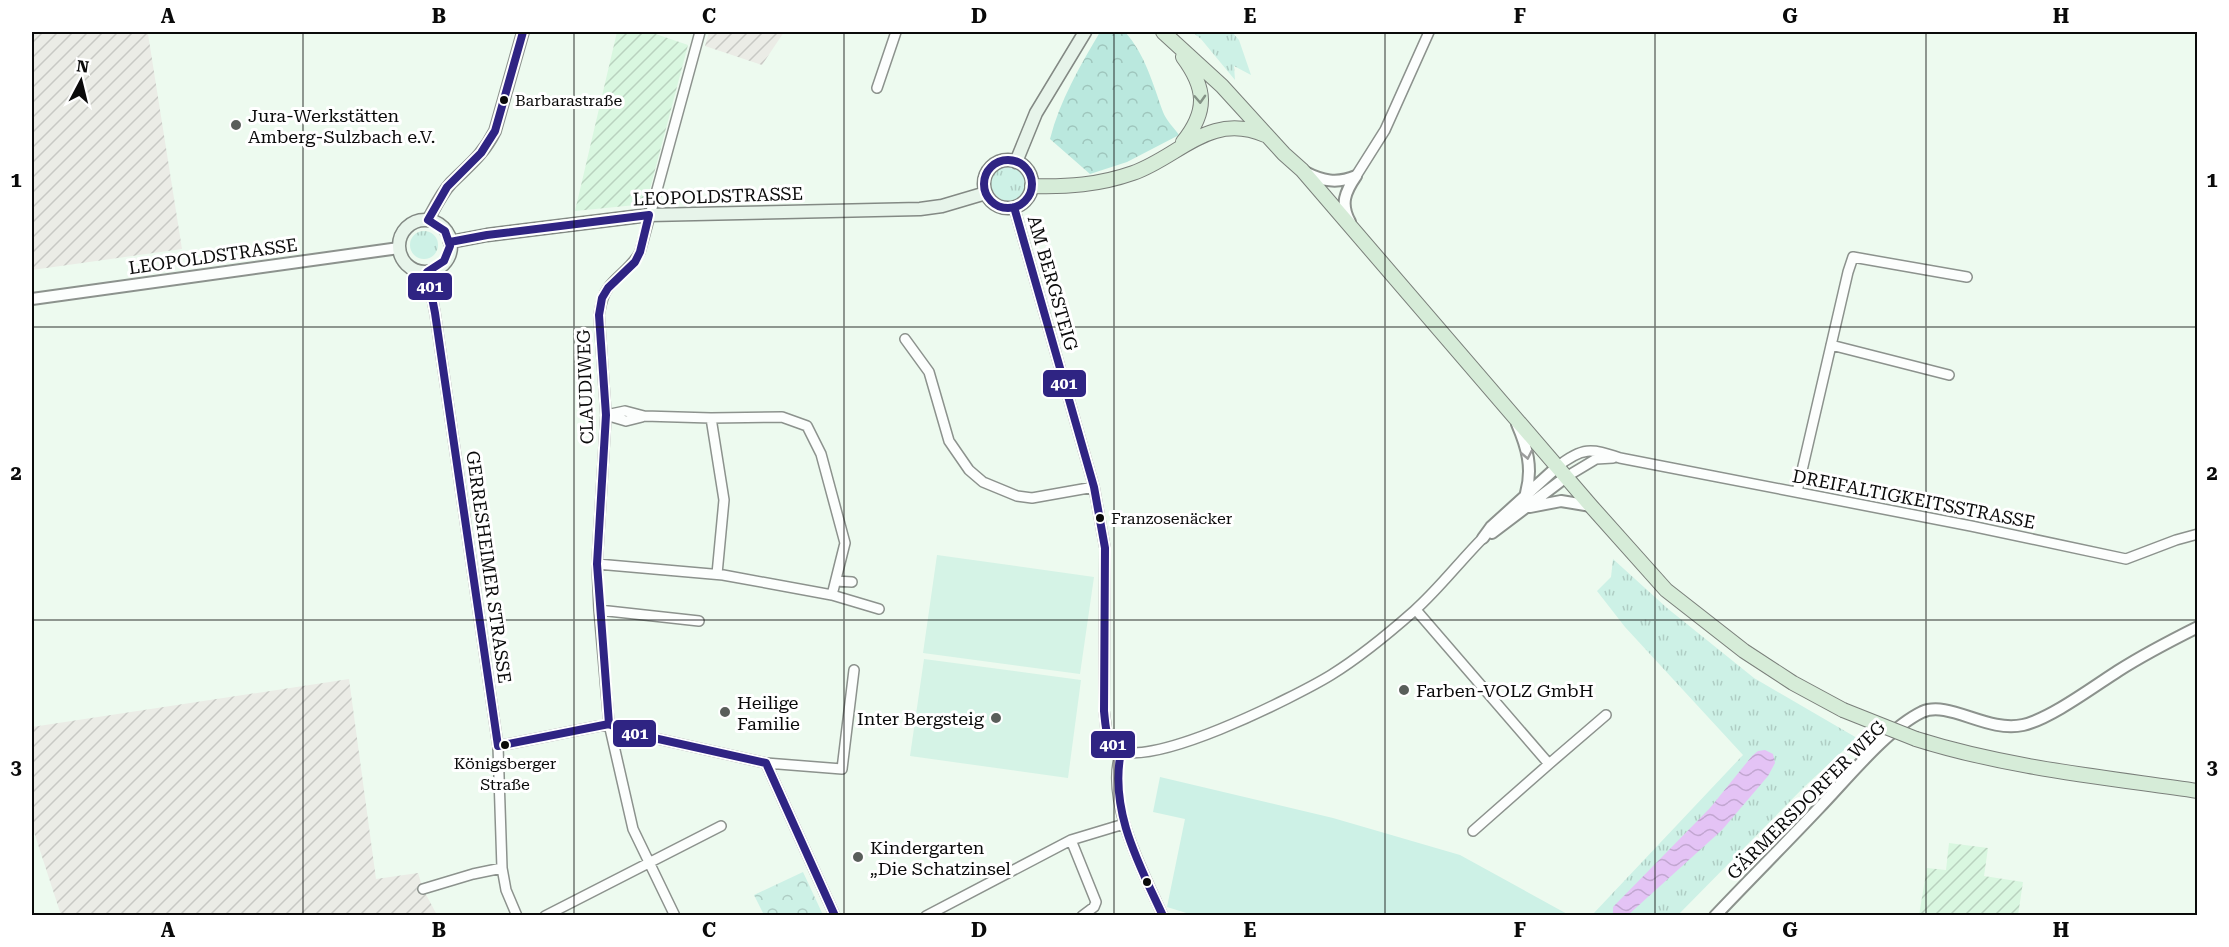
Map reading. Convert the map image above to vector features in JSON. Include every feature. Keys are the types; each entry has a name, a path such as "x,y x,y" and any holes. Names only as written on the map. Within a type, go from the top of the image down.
{"main road":[{"path":"1016,162 1036,112 1085,32"},
{"path":"1162,32 1222,86 1300,169 1666,590 1744,651 1793,683 1843,710 1916,739 1951,750 2009,764 2198,791"},
{"path":"1162,32 1188,64 1199,84 1202,105 1198,121 1176,150"},
{"path":"1175,32 1227,82 1287,149 1300,169"},
{"path":"1032,186 1072,187 1110,180 1155,164 1195,138 1219,129 1249,130 1267,136"},
{"path":"1003,161 1016,162 1025,168 1030,174 1032,186 1023,202 1014,207 1001,207 994,203 986,193 984,183 990,169 1003,161"},
{"name":"LEOPOLDSTRASSE","path":"450,242 649,214 920,209 942,206 986,193"},
{"path":"420,220 428,220 443,228 450,242 447,258 442,265 427,272 411,268 405,263 399,248 399,240 407,227 420,220"}],"street":[{"path":"428,220 440,197 451,183 477,160 495,132 523,32"},
{"name":"CLAUDIWEG","path":"675,915 633,829 609,724 597,564 606,415 598,315 602,298 608,288 635,262 640,252 700,32"},
{"path":"877,88 896,32"},
{"path":"1358,236 1347,216 1344,204 1349,186 1385,130 1430,32"},
{"path":"1300,169 1326,180 1346,180 1356,176"},
{"name":"AM BERGSTEIG","path":"1014,207 1094,487 1105,548 1104,711 1107,735 1112,746 1121,752"},
{"name":"LEOPOLDSTRASSE","path":"32,299 399,248"},
{"path":"1797,492 1848,272 1854,257 1967,277"},
{"name":"GERRESHEIMER STRASSE","path":"427,272 437,325 498,746 502,868 506,890 517,915"},
{"path":"905,339 929,372 949,441 969,470 983,482 1017,496 1032,498 1094,487"},
{"path":"1831,345 1949,375"},
{"path":"606,415 626,421 644,416 782,417 807,426 820,454 845,543 832,595"},
{"path":"711,418 724,500 717,574"},
{"path":"1515,418 1528,456 1529,481 1525,494"},
{"name":"DREIFALTIGKEITSSTRASSE","path":"1562,472 1575,453 1595,450 1620,458 2126,560 2176,540 2198,534"},
{"name":"DREIFALTIGKEITSSTRASSE","path":"1562,472 1596,459 1620,458"},
{"path":"1163,915 1139,864 1124,824 1115,775 1121,752 1137,754 1184,742 1285,701 1331,675 1416,610 1491,527 1525,494 1562,472"},
{"path":"1483,538 1524,509 1562,472"},
{"path":"1524,509 1561,501 1591,506"},
{"path":"597,564 717,574 832,595 879,609"},
{"path":"836,581 852,582"},
{"path":"599,610 699,621"},
{"path":"1416,610 1549,764"},
{"name":"GÄRMERSDORFER WEG","path":"1715,915 1876,748 1922,712 1935,709 1946,710 1993,725 2009,727 2026,724 2057,709 2151,651 2198,627"},
{"path":"498,746 609,724 627,732 766,764 843,769 854,670"},
{"path":"1473,831 1606,715"},
{"path":"766,764 835,915"},
{"path":"926,915 1071,840 1124,824"},
{"path":"545,915 721,825"},
{"path":"1071,840 1096,902 1094,907 1082,915"},
{"path":"423,889 473,873 502,868"}],"shaded area":[{"path":"32,32 148,34 182,249 32,270"},
{"path":"709,32 784,32 762,65 705,46"},
{"path":"349,679 376,879 418,873 423,889 437,915 61,915 32,826 32,727"}],"green space":[{"path":"617,32 650,32 688,45 646,204 575,211"},
{"path":"1100,32 1125,32 1132,41 1148,70 1164,115 1179,135 1127,162 1090,174 1050,139 1065,97"},
{"path":"1192,32 1232,32 1239,40 1251,75 1234,66 1235,80 1201,39"},
{"path":"1009,165 1022,170 1027,183 1022,196 1009,201 996,196 991,183 996,170"},
{"path":"424,231 434,235 438,245 434,255 424,259 414,255 410,245 414,235"},
{"path":"937,555 1094,577 1080,674 923,653"},
{"path":"1613,559 1667,608 1754,678 1857,738 1805,786 1678,915 1593,914 1743,755 1625,627 1597,591 1611,577"},
{"name":"Inter Bergsteig","path":"924,659 1081,680 1068,778 910,756"},
{"path":"1160,777 1333,818 1460,855 1569,915 1196,916 1167,907 1185,819 1153,812"},
{"path":"1949,843 1988,848 1984,876 2023,882 2018,915 1919,915 1927,868 1946,870"},
{"path":"803,872 823,915 764,915 754,895"}],"water":[{"path":"1765,750 1773,754 1775,763 1768,776 1722,830 1628,915 1613,915 1613,907 1710,808 1752,756 1758,751"}],"transit line":[{"name":"401","path":"523,32 495,131 481,153 447,187 428,220 445,231 450,246 444,261 427,272 435,313 498,746 609,724 627,732 766,763 835,916"},
{"name":"401","path":"1008,160 1025,167 1032,184 1025,201 1008,208 991,201 984,184 991,167 1008,160"},
{"name":"401","path":"1014,207 1094,487 1105,548 1104,711 1106,729 1109,739 1121,752 1118,774 1119,795 1128,836 1163,916"},
{"name":"401","path":"450,242 487,235 649,215 640,252 635,262 608,288 602,298 599,315 606,415 597,564 609,724"}],"place":[{"name":"Barbarastraße","path":"504,100"},
{"name":"Jura-Werkstätten Amberg-Sulzbach e.V.","path":"236,125"},
{"name":"Franzosenäcker","path":"1100,518"},
{"name":"Farben-VOLZ GmbH","path":"1404,690"},
{"name":"Heilige Familie","path":"725,712"},
{"name":"Inter Bergsteig","path":"996,718"},
{"name":"Königsberger Straße","path":"505,745"},
{"name":"Kindergarten „Die Schatzinsel","path":"858,857"}]}
